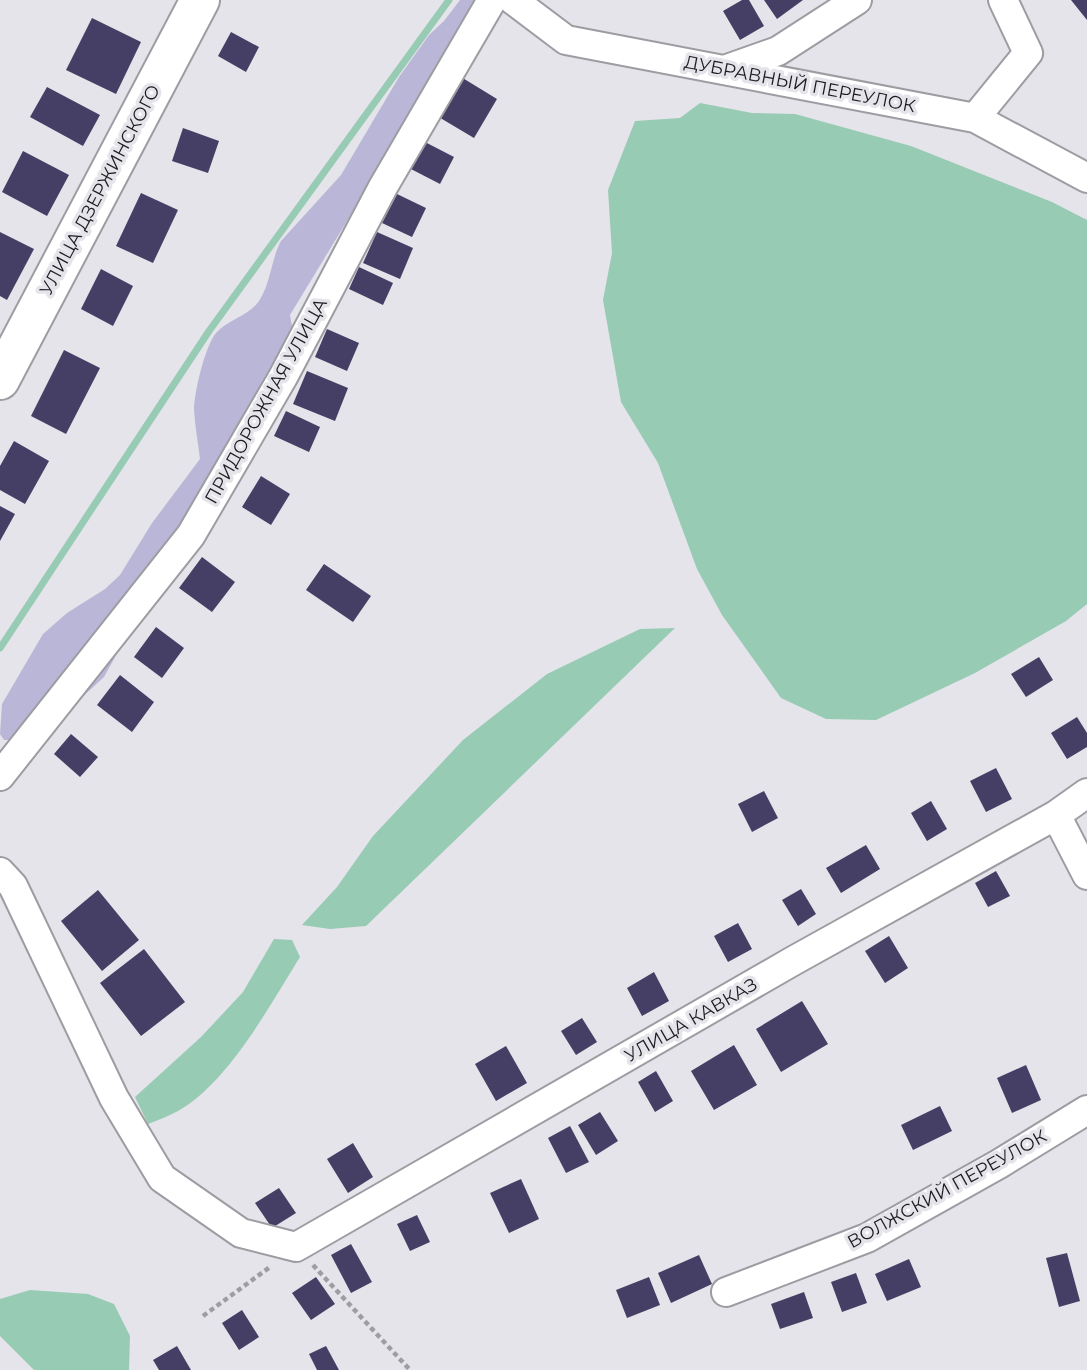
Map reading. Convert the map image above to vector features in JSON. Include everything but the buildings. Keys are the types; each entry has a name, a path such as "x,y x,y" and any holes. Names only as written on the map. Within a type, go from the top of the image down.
{"main road":[{"name":"УЛИЦА ДЗЕРЖИНСКОГО","path":"0,380 200,0"}],"street":[{"name":"ПРИДОРОЖНАЯ УЛИЦА","path":"0,776 191,535 283,377 383,187 492,0"},
{"name":"ДУБРАВНЫЙ ПЕРЕУЛОК","path":"513,0 566,40 975,118 1087,178"},
{"path":"726,69 778,51 857,0"},
{"path":"975,118 1028,52 1003,0"},
{"name":"УЛИЦА КАВКАЗ","path":"296,1247 793,961 1056,815 1087,793"},
{"path":"1056,815 1087,875"},
{"path":"0,872 13,886 114,1098 162,1178 241,1233 296,1247"},
{"name":"ВОЛЖСКИЙ ПЕРЕУЛОК","path":"726,1292 867,1238 999,1164 1087,1110"}],"path":[{"path":"203,1316 296,1247 410,1370"}],"shaded area":[{"path":"460,0 481,0 290,315 298,360 183,534 104,677 45,731 26,740 4,740 0,734 2,704 43,634 120,575 152,523 200,459 194,402 212,339 221,328 250,310 259,301 281,241 341,175 399,77 429,35"},
{"path":"700,103 752,113 795,114 911,146 1052,202 1087,220 1087,604 1066,621 975,673 876,720 826,719 781,698 722,615 697,569 658,463 621,402 603,300 612,253 608,190 635,121 680,118"},
{"path":"675,628 366,926 330,929 302,925 337,887 373,836 463,740 547,674 640,629"},
{"path":"274,939 292,940 300,957 246,1042 231,1063 196,1098 178,1111 148,1124 135,1097 201,1037 243,992"},
{"path":"30,1290 88,1294 114,1304 130,1336 129,1370 34,1370 0,1336 0,1299"}],"waterway":[{"path":"0,648 209,331 449,0"}]}
